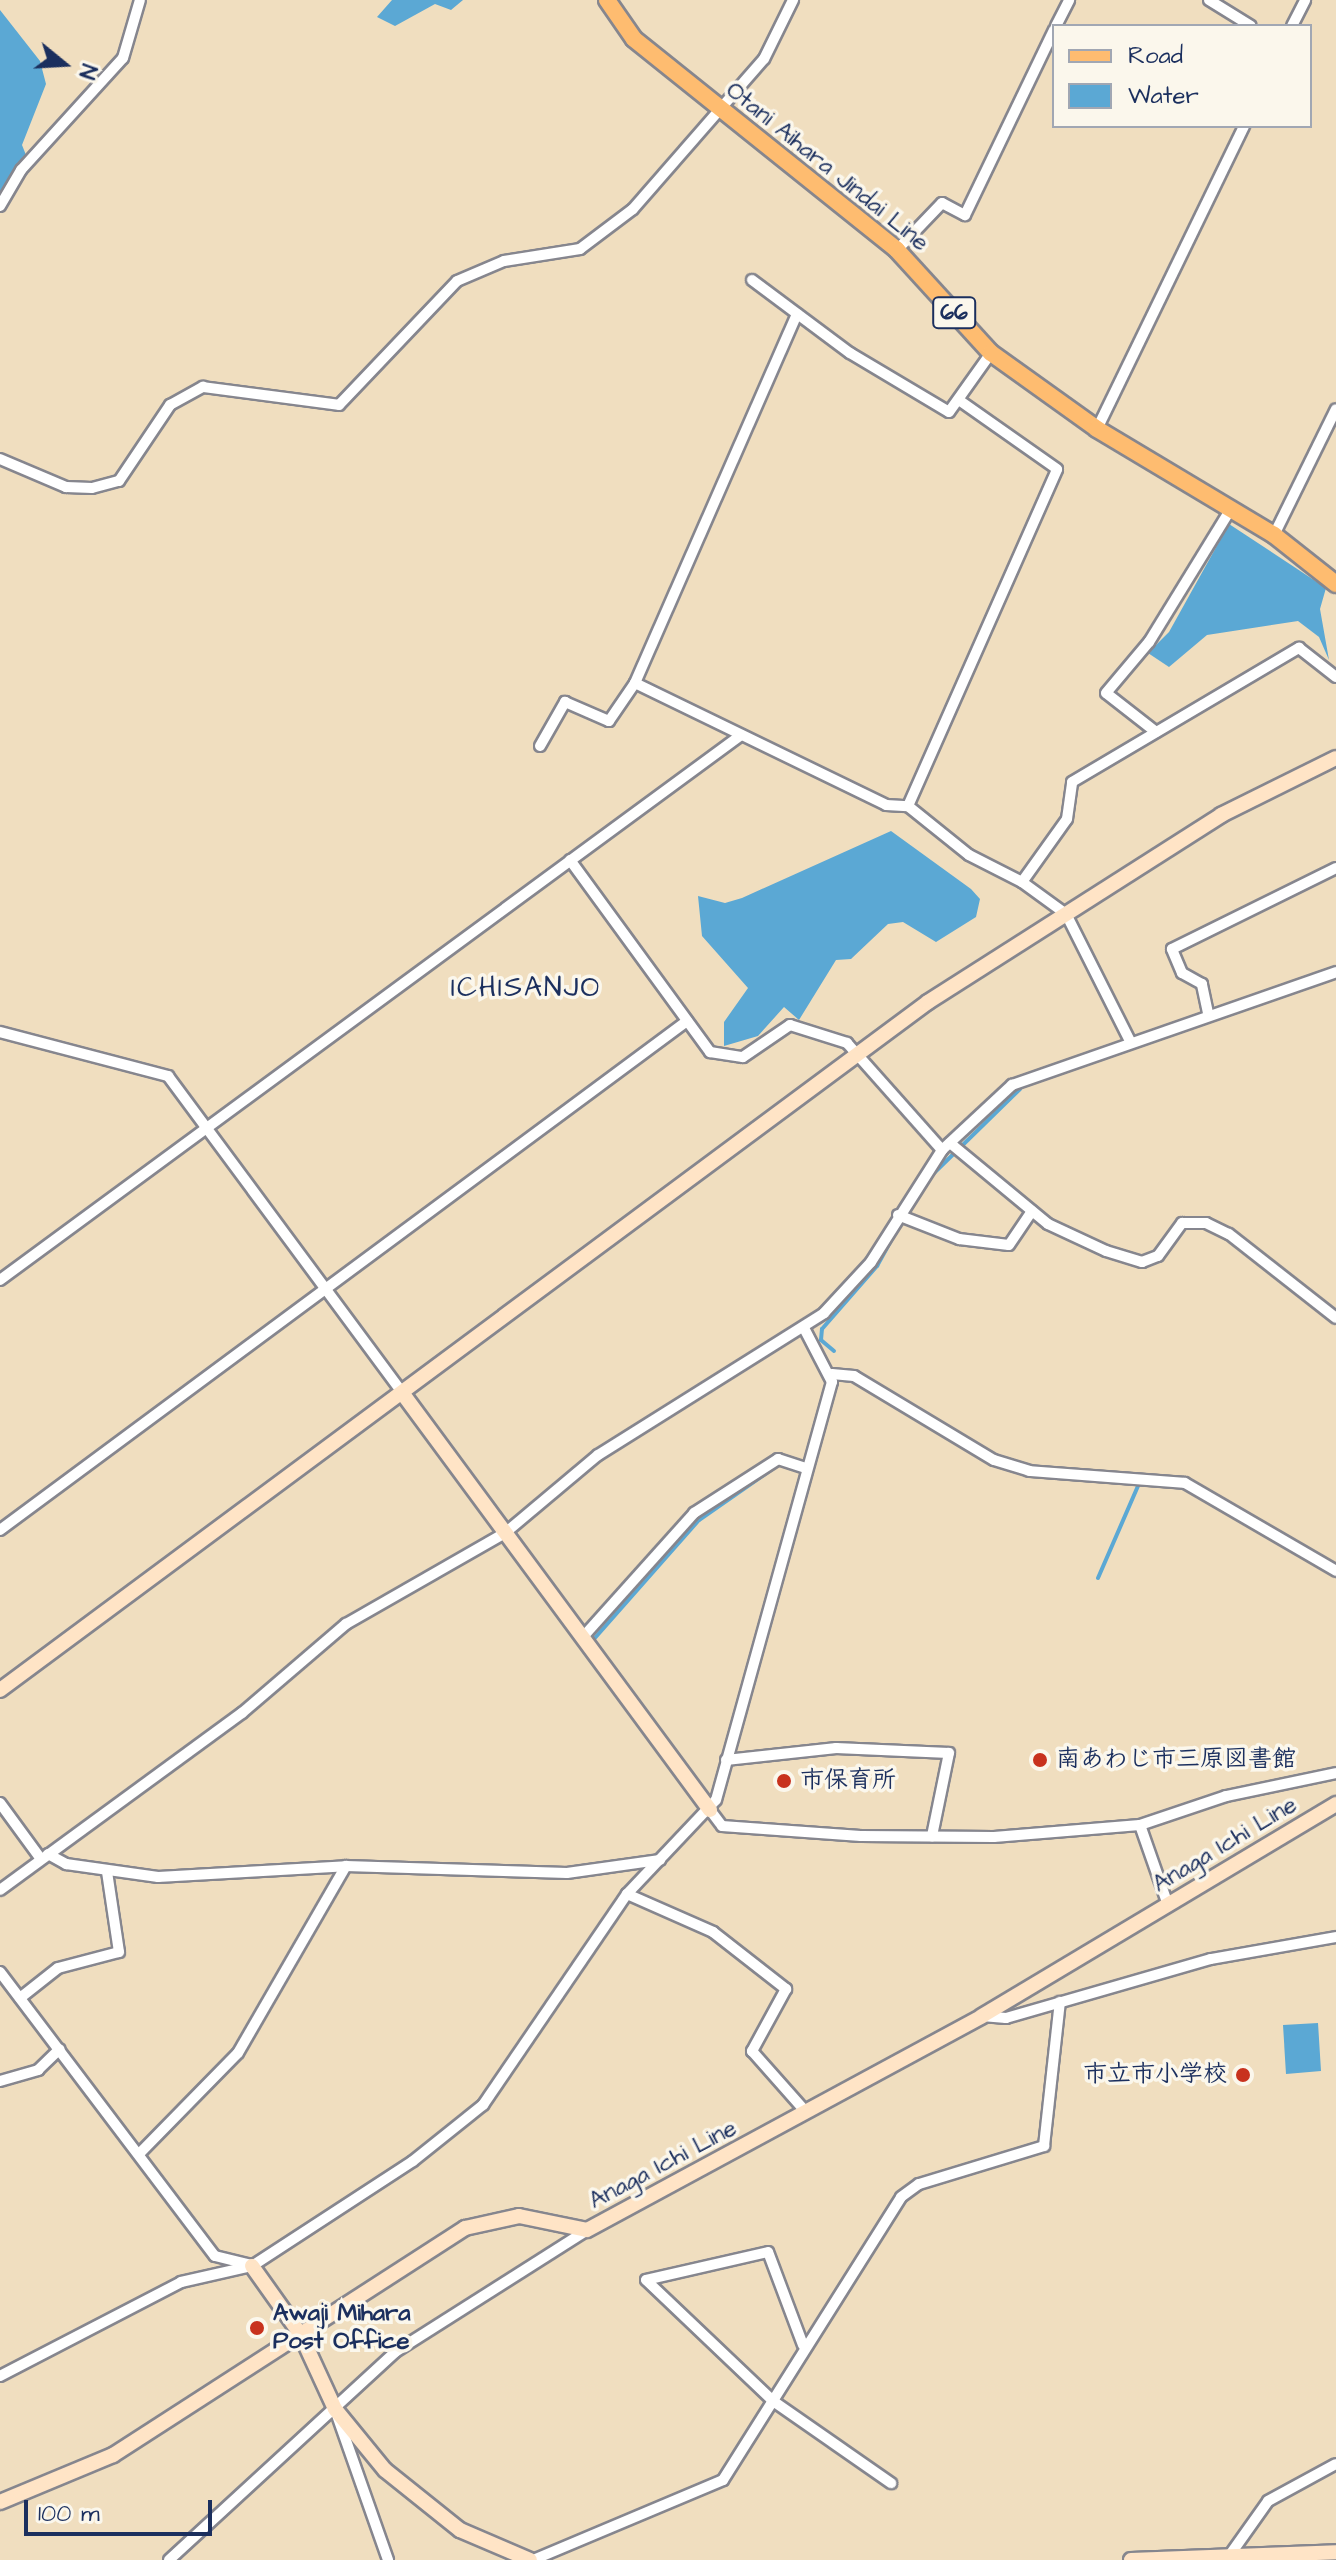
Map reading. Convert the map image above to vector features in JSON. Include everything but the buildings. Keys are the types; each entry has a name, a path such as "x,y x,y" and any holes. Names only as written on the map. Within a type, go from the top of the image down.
{"main road":[{"name":"Otani Aihara Jindai Line","path":"607,0 634,39 720,112 897,250 991,353 1097,429 1232,507 1274,535 1336,584"}],"street":[{"path":"0,206 21,170 123,58 140,0"},
{"path":"0,459 66,487 92,488 119,481 170,405 203,387 339,405 457,281 504,261 580,249 633,209 720,112 769,51 793,0"},
{"path":"1057,24 1069,0"},
{"path":"1209,0 1248,24"},
{"path":"1293,24 1305,0"},
{"path":"897,250 942,203 965,215 1052,34"},
{"path":"1097,429 1243,128"},
{"path":"752,280 797,314 949,412 991,353"},
{"path":"540,746 565,702 609,721 635,683 797,314"},
{"path":"908,806 1057,469 959,400"},
{"path":"1274,535 1336,409"},
{"path":"1156,732 1106,693 1149,642 1232,507"},
{"path":"1022,882 1067,819 1072,782 1299,648 1336,677"},
{"path":"635,683 886,805 908,806 969,855 1022,882 1066,914 1130,1041"},
{"path":"0,1280 741,735"},
{"path":"0,1690 859,1054 1066,914 1221,815 1336,758"},
{"path":"570,860 710,1052 743,1057 790,1025 847,1043 946,1147 1032,1211 1142,1262 1158,1256 1182,1223 1206,1223 1229,1234 1336,1318"},
{"path":"1208,1013 1202,984 1182,973 1172,949 1336,868"},
{"path":"0,1890 242,1713 346,1624 505,1533 598,1455 804,1328 846,1294 946,1147 1012,1085 1208,1013 1336,972"},
{"path":"0,1530 687,1021"},
{"path":"0,1032 168,1076 722,1826 932,1836 1140,1825 1226,1796 1336,1773"},
{"path":"898,1215 959,1239 1009,1245 1032,1211"},
{"path":"0,2376 181,2282 252,2266 468,2120 579,1973 627,1894 710,1810 832,1374 804,1328"},
{"path":"832,1374 854,1376 994,1460 1029,1471 1185,1483 1336,1571"},
{"path":"582,1638 694,1513 778,1459 806,1468"},
{"path":"726,1760 836,1748 949,1753 932,1836"},
{"path":"0,1803 44,1856 107,1872 158,1877 346,1866 567,1873 660,1860"},
{"name":"Anaga Ichi Line","path":"0,2502 113,2455 479,2223 519,2216 587,2230 982,2016 1336,1804"},
{"path":"1140,1825 1168,1905"},
{"path":"139,2154 238,2053 346,1866"},
{"path":"20,1998 58,1968 119,1952 107,1872"},
{"path":"627,1894 713,1932 786,1989 752,2051 806,2112"},
{"path":"982,2016 1006,2018 1211,1959 1336,1937"},
{"path":"0,1972 215,2256 252,2266 301,2335 335,2409 388,2560"},
{"path":"335,2409 424,2506 532,2560 723,2480 773,2401 803,2345 901,2197 919,2184 1044,2146 1060,2002"},
{"path":"0,2081 38,2070 60,2049"},
{"path":"169,2560 220,2506 431,2324 587,2230"},
{"path":"803,2345 768,2252 646,2280 773,2401 891,2483"},
{"path":"1227,2559 1268,2501 1336,2464"},
{"path":"1131,2560 1306,2557 1336,2552"}],"water":[{"path":"392,0 463,0 451,10 435,4 395,26 377,17"},
{"path":"0,10 40,61 46,84 22,145 26,155 0,198"},
{"path":"1229,524 1326,588 1320,609 1329,660 1319,637 1298,621 1207,635 1169,667 1148,653 1169,632"},
{"path":"891,831 971,889 980,899 976,917 936,942 903,922 888,924 851,959 836,960 799,1020 784,1007 758,1036 724,1046 724,1022 748,988 702,936 698,896 725,903 742,898"},
{"path":"1318,2023 1321,2071 1286,2074 1283,2025"}],"waterway":[{"path":"932,1175 1020,1089"},
{"path":"834,1351 821,1340 822,1329 877,1266 899,1226"},
{"path":"594,1639 699,1520 778,1465"},
{"path":"1098,1578 1138,1486"}],"place":[{"name":"南あわじ市三原図書館","path":"1040,1760"},
{"name":"市保育所","path":"784,1781"},
{"name":"市立市小学校","path":"1243,2075"},
{"name":"Awaji Mihara Post Office","path":"257,2328"}],"district":[{"name":"ICHISANJO","path":"526,988"}]}
